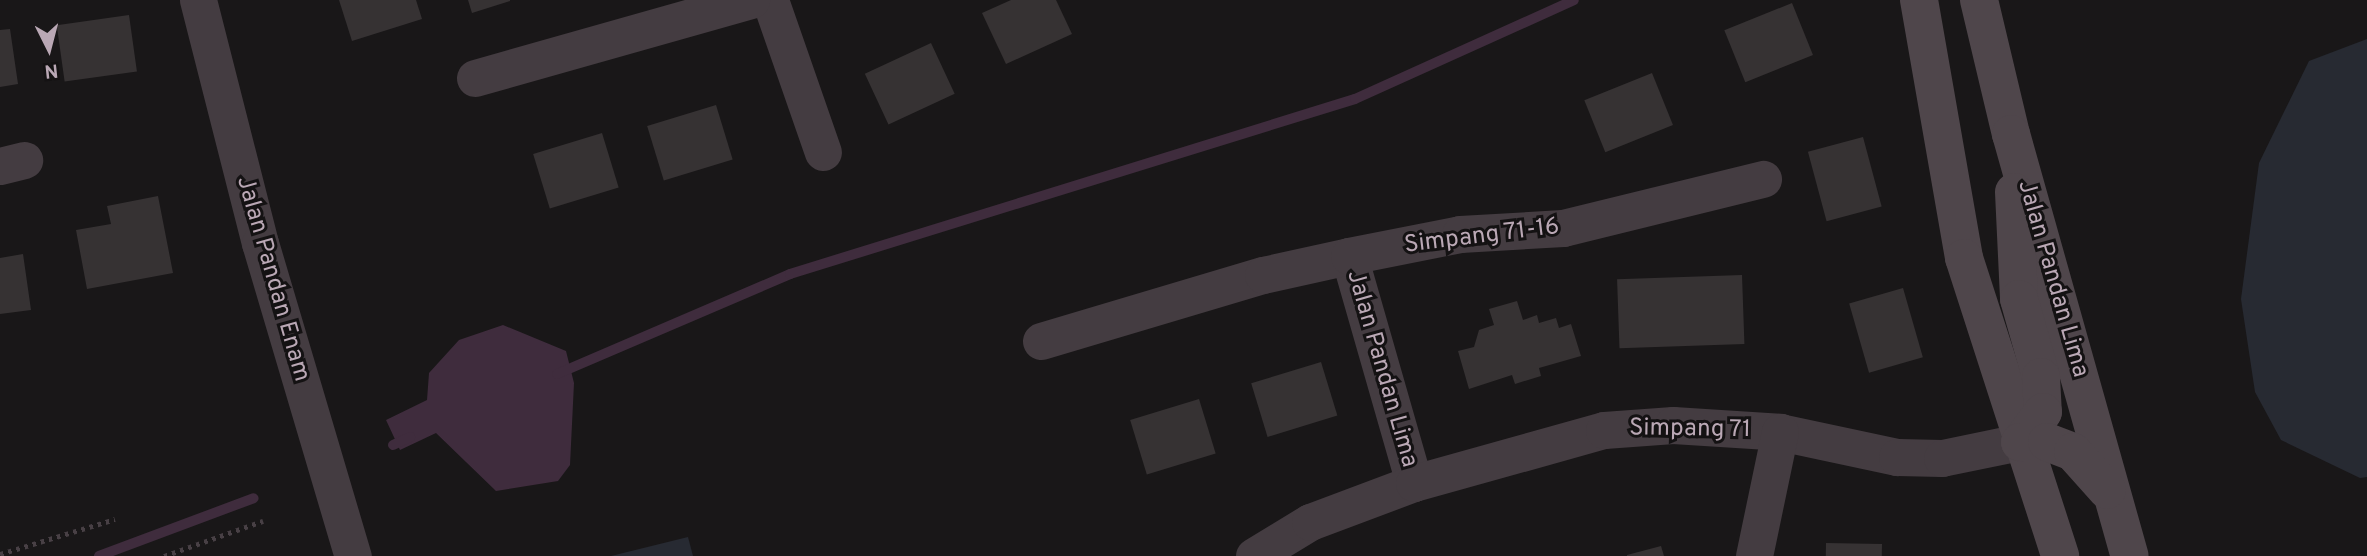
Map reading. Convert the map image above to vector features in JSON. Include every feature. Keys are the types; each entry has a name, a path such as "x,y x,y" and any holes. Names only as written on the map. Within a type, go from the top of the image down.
{"main road":[{"path":"1919,0 1964,258 2020,442 2060,556"},
{"name":"Jalan Pandan Lima","path":"1979,0 2011,134 2130,556"},
{"path":"2011,134 2014,256 2041,377 2043,412 2020,442"},
{"path":"2020,442 2047,442 2073,453 2114,500"}],"street":[{"name":"Jalan Pandan Enam","path":"198,0 260,243 353,556"},
{"path":"475,78 751,0"},
{"path":"770,0 823,152"},
{"name":"Simpang 71-16","path":"1041,341 1349,256 1461,234 1563,228 1763,179"},
{"name":"Jalan Pandan Lima","path":"1349,256 1413,483"},
{"name":"Simpang 71","path":"1254,556 1310,523 1413,483 1604,430 1674,425 1780,432 1897,457 1942,458 2020,442"},
{"path":"1754,556 1780,432"}],"path":[{"path":"0,554 115,519"},
{"path":"164,556 263,521"}],"shaded area":[{"path":"2367,39 2367,477 2360,478 2281,440 2255,392 2241,299 2259,163 2309,61"},
{"path":"503,325 566,351 574,383 570,465 558,481 496,491 436,433 400,450 386,420 427,400 429,373 459,340"},
{"path":"688,537 693,556 611,556"}],"building":[{"path":"339,0 416,0 422,19 352,41"},
{"path":"468,0 510,0 510,1 472,13"},
{"path":"1011,0 1056,0 1072,34 1006,64 982,13"},
{"path":"1792,3 1813,55 1745,82 1724,30"},
{"path":"129,15 137,71 65,82 57,25"},
{"path":"10,29 18,84 0,87 0,30"},
{"path":"931,43 955,94 889,125 865,74"},
{"path":"1652,73 1673,125 1605,152 1584,100"},
{"path":"716,105 733,160 664,181 647,126"},
{"path":"602,133 619,188 550,209 533,154"},
{"path":"1863,137 1882,207 1827,221 1808,152"},
{"path":"158,196 173,273 87,289 76,230 111,224 107,206"},
{"path":"23,254 31,310 0,314 0,258"},
{"path":"1742,275 1744,344 1619,348 1617,279"},
{"path":"1903,288 1923,357 1869,373 1849,303"},
{"path":"1517,301 1523,320 1537,315 1539,323 1556,318 1559,328 1571,324 1581,356 1539,368 1541,376 1515,384 1512,375 1469,389 1458,351 1474,347 1479,330 1494,325 1489,309"},
{"path":"1321,362 1337,416 1268,437 1251,383"},
{"path":"1199,399 1216,454 1147,475 1130,420"},
{"path":"1826,543 1882,544 1882,556 1826,556"},
{"path":"1661,546 1664,556 1627,556 1627,555"}],"waterway":[{"path":"557,374 790,274 1355,99 1574,0"},
{"path":"393,445 410,437"},
{"path":"99,556 254,498"}]}
